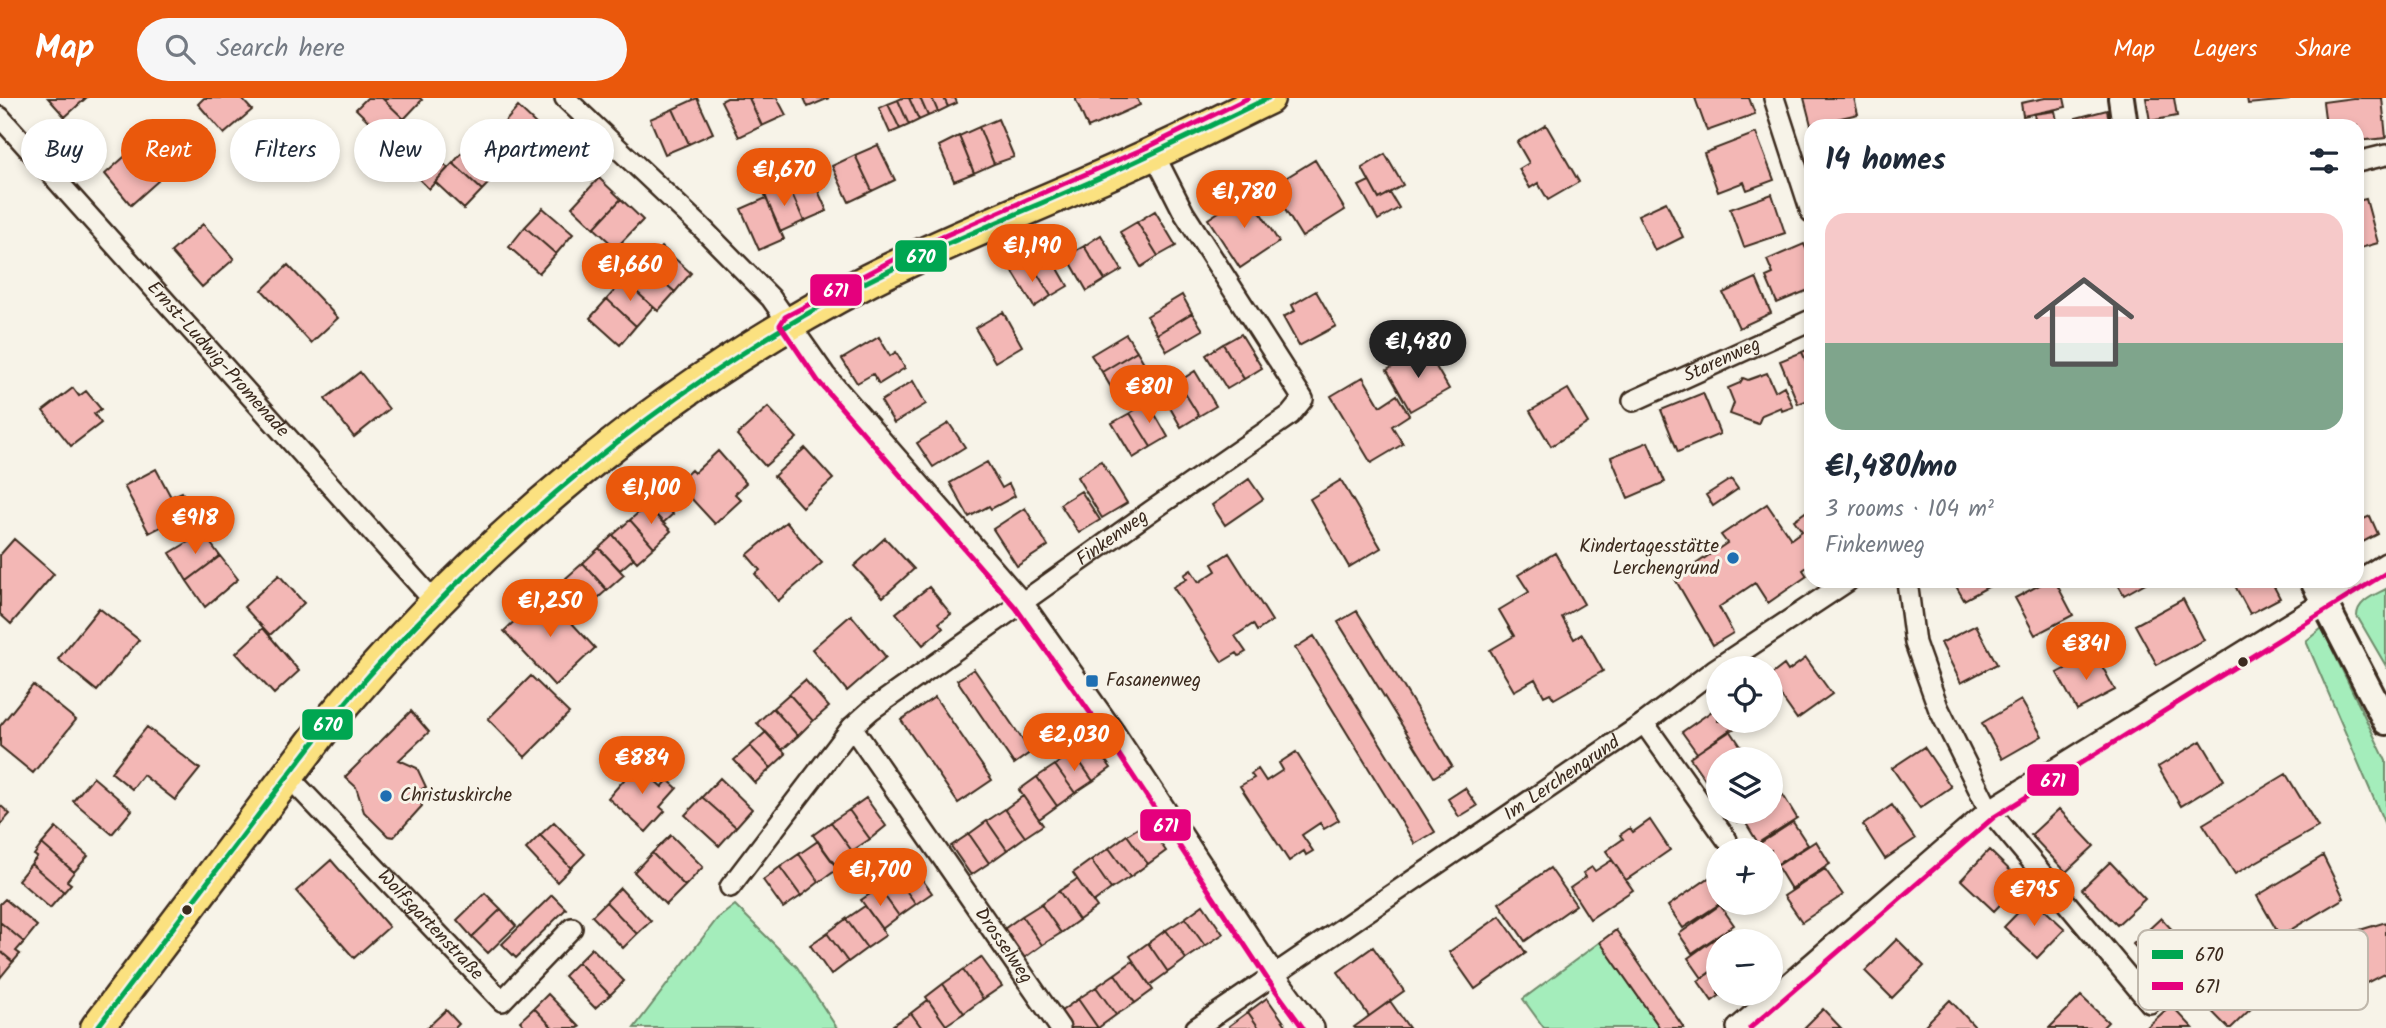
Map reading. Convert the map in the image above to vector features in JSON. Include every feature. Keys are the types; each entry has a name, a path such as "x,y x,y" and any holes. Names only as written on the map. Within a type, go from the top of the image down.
{"main road":[{"path":"97,1028 360,684 435,602 554,492 602,453 695,386 789,325 915,258 1154,153 1268,98"}],"street":[{"path":"565,98 700,226 771,298 825,375 1023,603 1115,733 1275,975 1314,1028"},
{"path":"1773,98 1804,191"},
{"path":"2121,98 2123,119"},
{"name":"Ernst-Ludwig-Promenade","path":"0,117 435,602"},
{"name":"Finkenweg","path":"730,887 852,727 871,710 1290,415 1303,398 1184,213 1154,153"},
{"path":"2364,160 2386,155"},
{"name":"Starenweg","path":"1633,401 1804,323"},
{"path":"2364,572 2386,563"},
{"name":"Im Lerchengrund","path":"1196,1028 1644,723 1714,670 1837,588"},
{"path":"1908,588 1916,643 1938,707 1989,810 2138,989"},
{"path":"1746,1025 1989,810 2318,592 2386,722"},
{"path":"1644,723 1726,838"},
{"name":"Drosselweg","path":"852,727 1060,1028"},
{"name":"Wolfsgartenstraße","path":"288,776 502,1001 572,928"}],"green space":[{"path":"2386,589 2386,666 2357,616 2363,602"},
{"path":"2322,628 2386,761 2386,827 2306,641"},
{"path":"735,905 797,967 837,1028 634,1028 717,919"},
{"path":"1600,942 1660,1028 1544,1028 1523,999"}],"building":[{"path":"48,98 86,98 65,117"},
{"path":"204,98 241,98 252,110 242,119 230,119 230,129 224,134 216,125 216,119 211,119 198,104"},
{"path":"367,98 382,98 404,119 366,119 356,109"},
{"path":"382,98 420,98 422,100 404,119"},
{"path":"697,98 713,133 689,144 673,109"},
{"path":"727,98 749,98 762,126 739,137 721,101"},
{"path":"749,98 777,98 786,115 762,126"},
{"path":"804,98 829,98 808,107"},
{"path":"909,98 919,120 909,125 898,100"},
{"path":"909,98 920,98 928,116 919,120"},
{"path":"920,98 932,98 938,112 928,116"},
{"path":"932,98 944,98 948,107 938,112"},
{"path":"944,98 955,98 957,103 948,107"},
{"path":"1075,98 1137,98 1140,105 1088,128"},
{"path":"1695,98 1749,98 1755,114 1707,131"},
{"path":"1804,98 1854,98 1858,114 1837,119 1809,119"},
{"path":"2045,98 2064,98 2066,107 2023,116 2021,103"},
{"path":"2146,98 2174,98 2177,116 2150,119"},
{"path":"2247,98 2289,98 2289,100 2248,104"},
{"path":"2382,98 2386,138 2364,140 2364,119 2325,119 2323,102"},
{"path":"898,100 909,125 900,129 888,104"},
{"path":"888,104 900,129 890,133 879,108"},
{"path":"518,107 531,119 508,119"},
{"path":"673,109 689,144 665,154 650,119"},
{"path":"2107,110 2109,119 2076,119"},
{"path":"2055,111 2057,119 2035,119 2034,114"},
{"path":"998,119 1014,157 994,164 979,127"},
{"path":"1546,125 1579,182 1548,200 1538,183 1530,188 1519,169 1529,163 1517,142"},
{"path":"979,127 994,164 974,173 959,136"},
{"path":"1756,133 1774,180 1747,190 1744,182 1718,192 1704,153"},
{"path":"959,136 974,173 954,181 939,146"},
{"path":"878,145 895,180 872,191 855,155"},
{"path":"1385,154 1403,185 1379,199 1362,168"},
{"path":"460,155 460,170 453,163"},
{"path":"855,155 872,191 849,202 832,166"},
{"path":"121,160 121,182 157,182 131,205 107,176 107,172"},
{"path":"1315,160 1345,210 1302,237 1271,187"},
{"path":"453,163 460,170 460,182 473,182 482,190 464,209 435,182 446,182 446,170"},
{"path":"811,175 827,211 804,221 788,185"},
{"path":"1369,181 1379,199 1390,193 1399,208 1378,220 1359,186"},
{"path":"422,182 435,182 429,189"},
{"path":"473,182 490,182 482,190"},
{"path":"595,182 603,182 621,199 594,228 572,207"},
{"path":"788,185 804,221 780,232 765,195"},
{"path":"1248,193 1279,242 1240,268 1208,219"},
{"path":"1772,194 1785,233 1744,247 1730,209"},
{"path":"766,198 784,239 759,250 741,209"},
{"path":"621,199 643,220 616,248 594,228"},
{"path":"2364,199 2378,243 2364,247"},
{"path":"1666,202 1683,237 1655,251 1638,215"},
{"path":"543,208 573,234 556,254 525,227"},
{"path":"1155,211 1176,246 1158,256 1137,222"},
{"path":"1137,222 1158,256 1141,267 1120,232"},
{"path":"203,224 234,259 202,287 171,252"},
{"path":"525,227 556,254 539,273 509,247"},
{"path":"1101,235 1122,270 1105,280 1084,246"},
{"path":"1804,244 1804,292 1777,303 1766,277 1773,274 1767,260"},
{"path":"1084,246 1105,280 1087,291 1067,256"},
{"path":"662,247 691,273 675,292 645,266"},
{"path":"1048,251 1068,286 1051,296 1030,262"},
{"path":"1030,262 1051,296 1034,307 1013,272"},
{"path":"288,265 338,318 311,343 262,290"},
{"path":"645,266 675,292 658,311 629,285"},
{"path":"1756,278 1771,313 1739,328 1723,293"},
{"path":"624,280 653,307 636,326 607,299"},
{"path":"1316,291 1336,326 1299,346 1283,317 1295,311 1292,305"},
{"path":"1182,295 1192,313 1157,334 1147,316"},
{"path":"607,299 636,326 620,345 590,318"},
{"path":"1003,312 1022,346 995,362 975,328"},
{"path":"1192,313 1203,330 1167,351 1157,334"},
{"path":"1126,334 1137,351 1102,372 1091,355"},
{"path":"1241,334 1262,368 1244,379 1223,344"},
{"path":"879,337 890,356 896,352 905,368 879,384 873,374 857,383 842,359"},
{"path":"1223,344 1244,379 1227,389 1206,355"},
{"path":"1425,348 1449,389 1410,411 1387,370"},
{"path":"1137,351 1147,368 1112,389 1102,372"},
{"path":"1802,352 1804,402 1798,404 1780,361"},
{"path":"1195,371 1216,406 1199,416 1178,382"},
{"path":"360,372 389,409 354,437 325,399"},
{"path":"1767,373 1775,391 1784,386 1793,407 1782,411 1781,407 1762,415 1758,424 1730,414 1734,403 1728,388 1740,383 1743,378 1748,380"},
{"path":"1363,377 1380,406 1397,395 1409,415 1392,426 1403,444 1371,463 1331,396"},
{"path":"913,381 926,404 894,423 881,401"},
{"path":"1178,382 1199,416 1181,427 1161,392"},
{"path":"73,388 79,396 86,391 101,409 94,414 101,423 71,446 43,411"},
{"path":"1568,389 1588,423 1551,446 1530,411"},
{"path":"1703,393 1720,434 1678,452 1661,410"},
{"path":"1148,402 1168,437 1151,447 1130,413"},
{"path":"768,407 797,438 765,466 737,435"},
{"path":"1130,413 1151,447 1133,458 1112,423"},
{"path":"949,423 965,447 933,467 917,443"},
{"path":"1648,442 1665,482 1628,498 1611,457"},
{"path":"805,448 833,479 802,507 774,476"},
{"path":"718,451 746,483 735,494 741,500 715,524 677,483 691,470 694,473"},
{"path":"1101,461 1127,503 1102,518 1077,477"},
{"path":"987,462 1002,488 1009,484 1015,496 969,517 950,483"},
{"path":"156,469 171,497 182,492 192,511 149,533 124,486"},
{"path":"1249,479 1263,499 1225,525 1212,505"},
{"path":"1731,479 1738,489 1713,506 1706,495"},
{"path":"1341,480 1381,548 1349,567 1310,499"},
{"path":"1081,491 1100,520 1079,533 1060,504"},
{"path":"657,496 673,514 663,523 647,505"},
{"path":"1767,504 1791,539 1802,531 1794,520 1804,513 1804,578 1768,603 1755,583 1719,607 1733,633 1713,645 1675,579 1698,566 1696,564 1727,543 1721,535"},
{"path":"647,505 671,531 654,547 630,520"},
{"path":"1025,508 1048,546 1017,566 993,529"},
{"path":"2370,516 2378,534 2364,541 2364,519"},
{"path":"630,520 654,547 637,562 613,535"},
{"path":"786,522 822,563 778,601 755,574 760,570 747,555"},
{"path":"203,533 220,556 187,581 170,553"},
{"path":"613,535 634,558 620,570 599,548"},
{"path":"885,538 914,569 883,597 854,566"},
{"path":"14,539 54,574 11,624 0,614 0,555"},
{"path":"599,548 624,575 607,590 583,563"},
{"path":"1229,553 1272,621 1257,631 1253,624 1235,636 1246,652 1239,656 1237,653 1222,662 1173,587 1187,579 1184,575 1191,570 1199,582 1216,571 1212,564"},
{"path":"1555,553 1584,604 1562,617 1574,639 1582,634 1603,671 1554,699 1550,693 1544,696 1535,679 1514,691 1490,650 1514,636 1499,610 1529,592 1518,575"},
{"path":"220,556 238,579 205,607 187,581"},
{"path":"583,563 607,590 590,605 566,578"},
{"path":"279,575 304,603 270,635 244,607"},
{"path":"929,587 951,614 939,623 943,628 923,645 896,613"},
{"path":"1957,588 1986,588 1964,600"},
{"path":"2034,588 2059,588 2073,615 2035,635 2015,598"},
{"path":"2120,588 2136,588 2124,595"},
{"path":"2236,588 2275,588 2280,598 2250,614"},
{"path":"544,593 595,648 555,686 504,631"},
{"path":"2183,599 2204,640 2157,665 2135,625"},
{"path":"99,608 139,640 97,691 58,659"},
{"path":"1357,611 1452,766 1434,777 1338,622"},
{"path":"851,615 886,657 847,691 812,649"},
{"path":"1976,625 1997,664 1961,683 1941,643"},
{"path":"263,628 299,671 274,694 236,653"},
{"path":"1314,636 1435,832 1415,844 1295,648"},
{"path":"2095,653 2115,690 2077,710 2057,673"},
{"path":"1806,658 1832,694 1797,719 1783,699 1783,666 1788,671"},
{"path":"974,669 1031,752 1014,764 957,680"},
{"path":"531,676 569,713 525,757 488,719"},
{"path":"805,680 829,707 813,721 789,694"},
{"path":"33,685 76,720 33,773 0,746 0,726"},
{"path":"789,694 813,721 798,736 773,708"},
{"path":"935,697 992,780 958,803 901,720"},
{"path":"2021,700 2042,736 2002,759 1982,723"},
{"path":"773,708 798,736 782,750 757,723"},
{"path":"411,711 429,732 399,760 417,768 426,787 416,792 422,806 394,837 388,836 364,812 356,787 345,777"},
{"path":"1706,715 1706,733 1727,733 1697,753 1682,732"},
{"path":"147,727 200,769 175,800 143,775 132,789 111,772"},
{"path":"766,732 786,754 771,768 750,746"},
{"path":"1726,733 1732,733 1741,747 1706,747 1706,781 1690,758"},
{"path":"1091,740 1111,768 1093,781 1073,752"},
{"path":"2201,741 2224,780 2181,806 2158,767"},
{"path":"750,746 771,768 755,783 734,760"},
{"path":"1924,747 1951,787 1920,808 1892,768"},
{"path":"1073,752 1093,781 1075,793 1055,765"},
{"path":"1296,752 1339,820 1324,829 1320,823 1302,835 1313,851 1306,855 1304,851 1289,861 1240,786 1254,778 1251,774 1258,769 1266,781 1283,770 1279,763"},
{"path":"644,757 653,765 646,773 662,787 668,780 677,788 660,807 665,811 646,832 608,798"},
{"path":"1055,765 1075,793 1057,806 1037,777"},
{"path":"2286,774 2318,827 2235,874 2203,824"},
{"path":"93,777 132,810 112,834 73,801"},
{"path":"1037,777 1057,806 1039,819 1019,790"},
{"path":"720,778 752,809 736,827 702,797"},
{"path":"1465,788 1477,806 1459,817 1448,799"},
{"path":"1783,795 1797,818 1766,838 1755,838 1746,824 1783,824"},
{"path":"1023,796 1043,825 1025,837 1005,809"},
{"path":"702,797 736,827 719,846 685,815"},
{"path":"866,798 886,826 870,839 849,810"},
{"path":"0,805 10,814 0,825"},
{"path":"1892,805 1915,839 1885,859 1863,825"},
{"path":"1005,809 1025,837 1007,850 987,821"},
{"path":"2059,809 2094,846 2066,872 2031,835"},
{"path":"849,810 870,839 852,851 831,822"},
{"path":"1650,820 1670,850 1626,880 1606,851 1623,839 1620,835 1630,828 1633,832"},
{"path":"987,821 1007,850 989,863 969,834"},
{"path":"554,822 585,854 571,868 540,835"},
{"path":"831,822 852,851 834,864 813,835"},
{"path":"1793,822 1808,845 1783,861 1783,838 1768,838"},
{"path":"1146,823 1166,851 1148,864 1127,835"},
{"path":"56,828 88,856 74,872 42,844"},
{"path":"969,834 989,863 971,875 951,846"},
{"path":"540,835 571,868 557,882 526,849"},
{"path":"671,835 703,867 685,886 652,853"},
{"path":"1127,835 1148,864 1130,877 1109,848"},
{"path":"818,841 838,869 819,882 799,854"},
{"path":"1816,841 1830,864 1791,889 1783,876 1783,862"},
{"path":"42,844 74,872 67,881 71,884 64,892 31,864"},
{"path":"1109,848 1130,877 1111,889 1091,860"},
{"path":"1989,850 2022,882 1994,911 1961,880"},
{"path":"652,853 685,886 666,905 634,872"},
{"path":"799,854 819,882 801,896 780,867"},
{"path":"2323,856 2344,898 2290,930 2277,930 2257,896"},
{"path":"331,860 389,927 354,958 296,891"},
{"path":"1091,860 1111,889 1093,902 1073,873"},
{"path":"1612,860 1633,890 1590,919 1570,888 1586,877 1583,873 1592,867 1595,871"},
{"path":"2110,862 2145,899 2117,925 2082,889"},
{"path":"31,864 64,892 50,908 18,880"},
{"path":"911,864 932,893 916,904 895,876"},
{"path":"780,867 801,896 783,908 763,880"},
{"path":"1550,868 1576,905 1525,941 1499,903"},
{"path":"1825,869 1843,895 1802,922 1784,896"},
{"path":"895,876 916,904 899,916 879,888"},
{"path":"1077,879 1097,907 1079,920 1059,891"},
{"path":"1706,880 1706,913 1683,928 1668,906"},
{"path":"620,888 651,921 637,934 606,902"},
{"path":"879,888 899,916 882,929 861,900"},
{"path":"1059,891 1079,920 1061,933 1041,904"},
{"path":"485,893 501,909 472,937 457,920"},
{"path":"552,895 566,909 516,958 502,944"},
{"path":"2032,898 2065,929 2037,958 2004,927"},
{"path":"5,899 37,926 24,942 0,922 0,904"},
{"path":"606,902 637,934 623,948 592,916"},
{"path":"1041,904 1061,933 1042,945 1022,916"},
{"path":"1203,905 1223,934 1205,946 1185,918"},
{"path":"865,906 886,935 867,948 846,919"},
{"path":"501,909 516,926 488,953 472,937"},
{"path":"1706,915 1727,915 1734,925 1728,929 1706,929 1706,944 1692,953 1679,934"},
{"path":"1022,916 1042,945 1024,958 1004,929"},
{"path":"1500,916 1526,953 1475,989 1449,952"},
{"path":"1185,918 1205,946 1186,959 1166,930"},
{"path":"2161,918 2172,930 2148,930"},
{"path":"846,919 867,948 848,962 827,933"},
{"path":"0,922 24,942 16,951 20,954 13,962 0,951"},
{"path":"2386,922 2386,973 2368,982 2368,930 2360,930"},
{"path":"1166,930 1186,959 1168,972 1148,943"},
{"path":"1616,930 1684,1028 1660,1028 1600,942"},
{"path":"827,933 848,962 831,975 810,945"},
{"path":"1897,939 1924,966 1892,998 1865,971"},
{"path":"1148,943 1168,972 1150,985 1130,956"},
{"path":"1706,945 1706,975 1702,978 1688,958"},
{"path":"1373,947 1404,991 1369,1016 1338,972"},
{"path":"592,948 624,981 610,995 578,962"},
{"path":"0,951 13,962 0,978"},
{"path":"981,957 1002,986 983,999 963,970"},
{"path":"1133,961 1153,990 1135,1003 1115,974"},
{"path":"578,962 610,995 595,1008 564,976"},
{"path":"963,970 983,999 964,1013 943,984"},
{"path":"1115,974 1135,1003 1116,1015 1096,987"},
{"path":"1706,975 1706,992 1698,981"},
{"path":"943,984 964,1013 946,1025 926,997"},
{"path":"1096,987 1116,1015 1098,1028 1078,999"},
{"path":"548,994 580,1027 553,1028 534,1008"},
{"path":"2081,996 2108,1022 2102,1028 2049,1028"},
{"path":"1267,998 1288,1028 1259,1028 1248,1012"},
{"path":"1078,999 1098,1028 1071,1028 1060,1012"},
{"path":"928,1000 948,1028 922,1028 911,1013"},
{"path":"1950,1000 1976,1028 1922,1028"},
{"path":"1390,1001 1409,1028 1354,1027"},
{"path":"534,1008 553,1028 526,1028 520,1021"},
{"path":"1823,1009 1841,1028 1804,1028"},
{"path":"446,1010 459,1024 455,1028 427,1028"},
{"path":"2166,1010 2176,1010 2193,1028 2146,1028"},
{"path":"2211,1010 2250,1010 2231,1028"},
{"path":"1248,1012 1259,1028 1230,1028 1229,1026"},
{"path":"911,1013 922,1028 895,1028 893,1025"}],"transit line":[{"name":"671","path":"1248,98 1150,146 912,250 785,317 780,325 818,381 1016,608 1108,738 1268,980 1303,1028"},
{"name":"670","path":"97,1028 298,762 366,679 476,564 626,435 734,359 862,284 1088,183 1268,98"},
{"name":"671","path":"2364,587 2386,573"},
{"name":"671","path":"1750,1028 1994,817 2362,588"}],"place":[{"name":"Kindertagesstätte Lerchengrund","path":"1733,558"},
{"name":"Fasanenweg","path":"1092,681"},
{"name":"Christuskirche","path":"386,796"}]}
